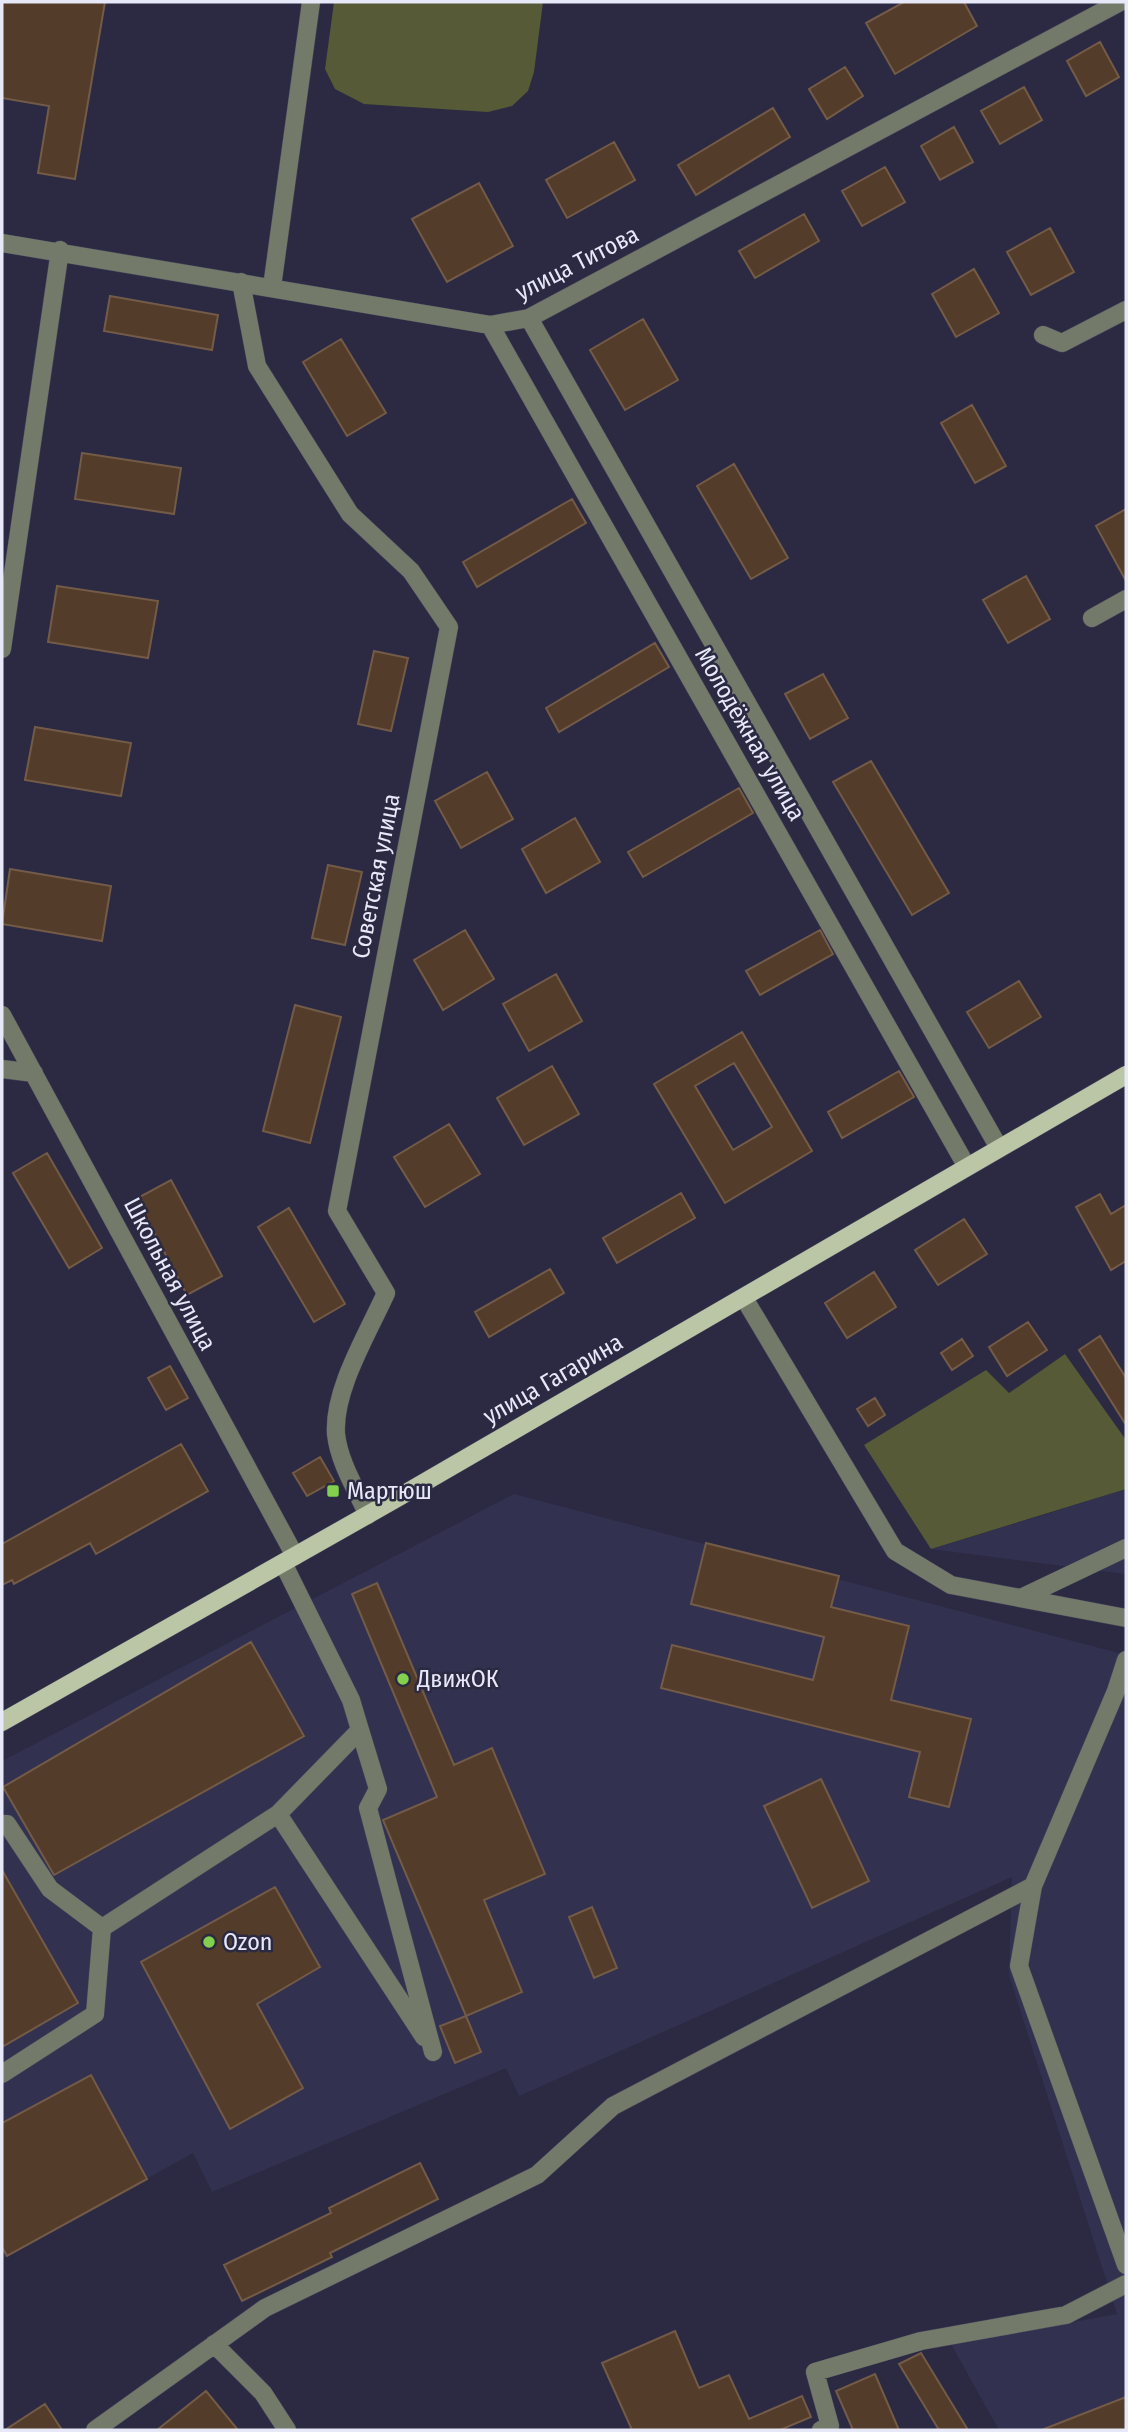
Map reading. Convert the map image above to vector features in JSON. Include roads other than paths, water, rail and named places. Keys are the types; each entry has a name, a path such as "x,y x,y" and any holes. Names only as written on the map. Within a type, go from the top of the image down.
{"main road":[{"name":"улица Гагарина","path":"2,1722 744,1298 1126,1075"}],"street":[{"path":"272,287 311,2"},
{"name":"улица Титова","path":"2,243 60,250 490,325 529,318 1120,2"},
{"path":"2,649 60,250"},
{"name":"Советская улица","path":"241,282 257,366 350,514 411,571 449,627 337,1211 386,1293 338,1402 336,1434 341,1458 368,1514"},
{"path":"1043,335 1062,342 1126,310"},
{"name":"Молодёжная улица","path":"529,318 999,1148"},
{"name":"Молодёжная улица","path":"490,325 967,1167"},
{"path":"1092,618 1126,599"},
{"name":"Школьная улица","path":"2,1015 289,1559 351,1700 378,1789 368,1808 433,2052 278,1814"},
{"path":"2,1069 34,1073"},
{"path":"744,1298 895,1550 951,1585 1126,1618"},
{"path":"1021,1598 1126,1548"},
{"path":"1126,1660 1116,1691 1033,1886 1019,1966 1126,2264"},
{"path":"102,1928 278,1814 360,1730"},
{"path":"2,1824 7,1824 50,1889 102,1928"},
{"path":"95,2430 265,2308 537,2175 613,2106 1033,1886"},
{"path":"2,2074 95,2014 102,1928"},
{"path":"828,2429 815,2372 922,2341 1066,2315 1126,2284"},
{"path":"214,2344 263,2393 287,2430"}],"place":[{"name":"Мартюш","path":"333,1491"},
{"name":"ДвижОК","path":"403,1679"},
{"name":"Ozon","path":"209,1942"}]}
